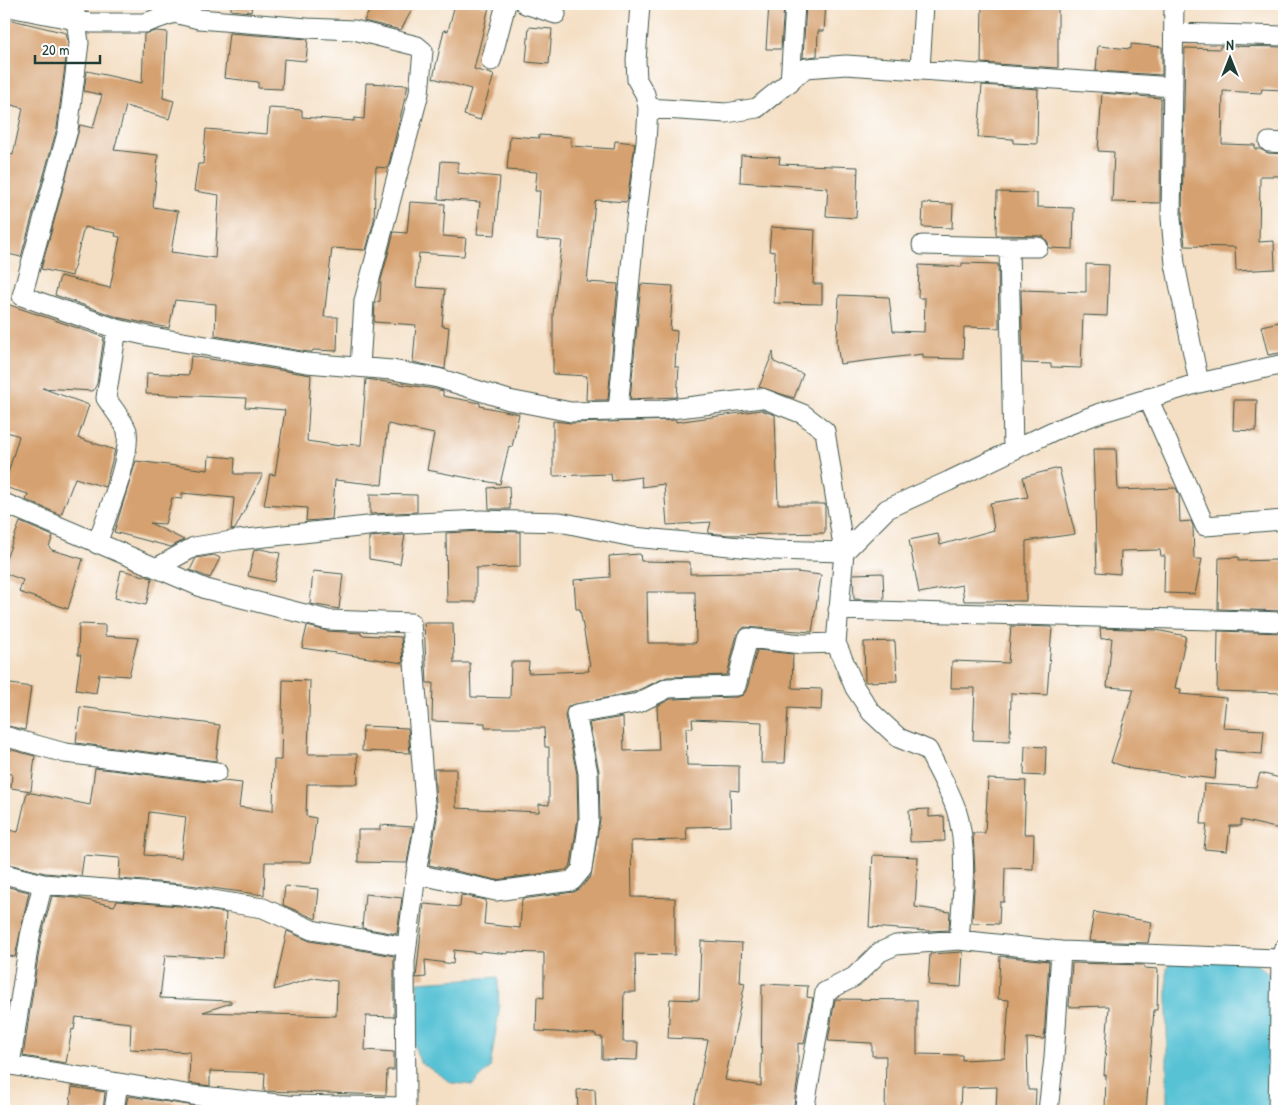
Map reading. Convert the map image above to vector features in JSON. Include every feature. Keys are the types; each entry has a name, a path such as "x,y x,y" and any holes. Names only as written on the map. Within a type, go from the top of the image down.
{"street":[{"path":"491,61 506,4"},
{"path":"525,4 556,14"},
{"path":"618,411 634,234 646,142 648,108 645,94 637,80 636,60 640,4"},
{"path":"790,82 795,4"},
{"path":"920,70 924,4"},
{"path":"1174,4 1171,218 1175,264 1199,383"},
{"path":"4,6 74,12 91,23 145,23 175,8 219,20 354,30 417,46 423,51 419,93 364,301 360,367"},
{"path":"74,12 79,43 68,130 22,296 116,329 153,337 298,362 360,367 438,378 509,400 571,412 662,410 762,398 803,414 825,431 844,552 836,643 855,688 871,712 899,738 928,750 956,810 963,854 959,940"},
{"path":"1174,33 1284,36"},
{"path":"648,108 726,113 757,108 806,68 846,65 1173,87"},
{"path":"922,245 1038,247"},
{"path":"1009,247 1013,449"},
{"path":"97,544 117,485 127,446 127,429 106,398 116,329"},
{"path":"156,568 194,547 377,525 482,520 560,522 633,537 772,550 844,552 887,508 949,481 1053,430 1199,383 1284,364"},
{"path":"1148,398 1205,526 1284,520"},
{"path":"4,503 206,589 328,620 411,622 426,816 406,947 406,1109 288,1105 192,1095 10,1065 30,936 43,884"},
{"path":"838,610 1284,622"},
{"path":"416,874 496,891 572,880 582,869 589,819 588,773 576,714 638,703 668,688 736,686 748,638 802,644 836,643"},
{"path":"4,736 65,753 217,772"},
{"path":"4,874 43,884 181,895 263,908 312,930 406,947"},
{"path":"804,1111 825,992 854,977 880,952 896,945 959,940 1061,950 1283,954 1278,1111"},
{"path":"1048,1111 1054,1058 1061,950"},
{"path":"114,1111 118,1083"}],"water":[{"path":"1173,957 1252,961 1278,981 1269,1111 1167,1111 1167,969"},
{"path":"498,977 499,1011 490,1068 473,1085 452,1083 420,1062 413,1042 418,982"}],"building":[{"path":"231,4 252,4 251,12 231,10"},
{"path":"373,4 415,4 401,30 364,21"},
{"path":"455,4 478,4 489,7 474,69 494,75 480,120 464,115 471,89 433,78 444,30 448,31"},
{"path":"769,4 784,4 781,49 766,49"},
{"path":"806,4 826,4 824,31 818,31 817,56 803,58"},
{"path":"982,4 1058,4 1058,68 981,63"},
{"path":"4,18 66,33 68,43 57,128 21,257 4,253 4,153 13,155 23,108 4,103"},
{"path":"529,27 552,29 549,64 526,62"},
{"path":"156,31 167,32 163,98 174,101 169,119 126,106 114,150 158,155 153,207 178,211 171,252 215,258 219,195 194,191 198,164 203,164 206,129 267,134 269,108 302,110 302,117 354,121 354,118 364,119 366,83 408,85 388,168 376,167 374,220 366,250 332,248 324,317 338,317 337,351 313,350 308,352 215,336 216,304 175,300 169,328 120,318 55,295 60,276 110,288 120,237 115,236 116,233 84,227 72,276 41,269 80,125 93,128 102,95 84,91 87,71 142,83 144,34"},
{"path":"229,33 308,39 306,61 284,59 282,89 258,88 258,82 224,78"},
{"path":"1131,44 1162,47 1162,75 1096,71 1098,46 1131,49"},
{"path":"1220,46 1284,47 1284,90 1262,89 1261,93 1223,91 1222,144 1255,145 1255,149 1268,153 1284,154 1284,176 1260,176 1259,242 1274,241 1275,269 1236,271 1235,247 1185,246 1182,218 1185,48 1220,49"},
{"path":"982,85 1038,89 1037,144 1013,143 1013,139 978,137"},
{"path":"1102,93 1161,98 1160,203 1112,202 1114,152 1098,151"},
{"path":"539,135 571,137 571,146 614,149 615,141 635,143 627,202 597,200 595,202 587,282 618,284 608,400 586,400 587,376 553,374 553,314 562,241 537,239 540,191 535,191 537,172 507,170 510,136 539,138"},
{"path":"741,155 780,157 779,164 858,167 856,218 826,216 828,188 740,182"},
{"path":"441,161 458,162 458,173 500,177 495,235 477,234 480,202 438,199"},
{"path":"997,192 1037,193 1037,207 1074,208 1073,249 1049,248 1048,242 1043,236 996,235"},
{"path":"410,202 445,204 443,236 466,238 464,256 419,253 416,287 445,289 442,326 449,327 445,369 413,362 416,325 374,322 375,303 380,301 381,280 394,232 407,233"},
{"path":"923,203 953,204 952,228 922,227"},
{"path":"771,227 815,230 813,284 822,284 822,304 774,303 775,252 769,251"},
{"path":"962,263 998,264 999,328 964,327 963,359 923,358 923,354 840,364 837,343 839,295 889,297 893,331 924,332 925,298 918,298 919,265 962,267"},
{"path":"1086,264 1109,265 1107,316 1083,315 1081,368 1051,367 1051,364 1023,363 1021,290 1086,292"},
{"path":"641,284 673,286 670,330 677,331 675,367 679,367 677,397 630,399"},
{"path":"4,303 104,337 97,384 93,391 42,388 89,405 78,438 115,450 105,487 75,478 61,515 26,500 28,494 4,487 19,436 4,431"},
{"path":"1284,321 1284,352 1268,355 1261,326"},
{"path":"773,352 774,362 803,374 794,398 759,387"},
{"path":"191,356 311,375 307,441 340,446 341,444 361,445 366,379 435,389 443,391 443,396 480,403 480,406 519,414 512,447 509,446 500,484 427,470 434,434 388,424 382,485 335,480 332,519 306,521 307,508 264,505 270,474 275,475 285,410 245,407 246,398 146,394 147,373 189,375"},
{"path":"1234,400 1257,400 1256,431 1233,430"},
{"path":"761,410 775,415 778,504 825,504 825,533 729,535 708,533 711,522 667,525 664,484 642,487 641,477 612,481 611,474 553,476 553,421 571,423 676,420 676,422"},
{"path":"1093,449 1116,449 1118,490 1176,488 1179,495 1180,522 1191,521 1193,526 1194,559 1202,559 1195,594 1164,593 1165,556 1161,556 1160,550 1121,551 1120,574 1097,572"},
{"path":"209,456 235,458 234,474 263,474 235,529 231,530 234,498 182,493 182,499 172,498 165,524 150,523 184,540 171,547 114,532 136,461 208,470"},
{"path":"1059,468 1075,534 1026,541 1026,601 964,601 962,585 919,593 909,540 938,534 940,545 994,530 990,503 1028,497 1023,477"},
{"path":"509,486 510,509 489,509 488,488"},
{"path":"370,494 417,495 417,512 370,514"},
{"path":"20,522 53,536 49,547 52,550 83,559 68,609 19,592 23,580 4,573 4,564"},
{"path":"481,531 520,532 520,567 476,568 476,602 447,602 446,533"},
{"path":"405,535 400,564 369,559 369,537"},
{"path":"260,549 280,553 274,582 248,576 254,550"},
{"path":"640,554 641,561 690,562 690,574 796,572 821,575 812,632 744,627 737,635 727,675 667,677 634,692 568,706 565,716 577,774 578,818 571,864 566,870 496,880 429,865 437,818 434,769 456,769 456,808 539,812 539,804 549,805 549,747 545,747 544,728 485,728 485,723 432,721 433,683 427,683 424,623 453,623 454,663 470,663 471,697 510,698 511,662 529,662 528,673 589,671 588,666 590,666 580,609 576,609 574,580 610,577 609,556","holes":["647,592 695,592 696,643 648,643"]},
{"path":"214,555 220,558 210,578 190,570 196,558"},
{"path":"1239,557 1239,561 1276,560 1276,562 1284,562 1284,611 1218,609 1219,558"},
{"path":"121,570 152,578 146,605 115,598"},
{"path":"313,571 343,574 339,609 310,604"},
{"path":"883,573 884,600 854,599 853,574"},
{"path":"79,624 105,625 105,636 138,638 129,676 99,674 96,693 76,690 81,655 78,655"},
{"path":"307,626 327,631 361,633 361,635 401,637 403,663 302,648"},
{"path":"1011,626 1052,627 1047,695 1011,693 1010,741 973,740 975,688 951,688 952,661 1008,663"},
{"path":"1100,628 1156,630 1186,636 1175,688 1181,689 1180,694 1226,698 1223,728 1264,730 1262,754 1217,751 1215,779 1132,769 1111,762 1134,689 1107,687 1112,638 1101,639"},
{"path":"1218,631 1284,633 1284,693 1217,691"},
{"path":"895,641 897,681 865,682 864,642"},
{"path":"757,650 793,654 792,688 822,689 821,710 788,708 785,763 761,763 762,722 692,719 693,728 686,728 687,765 739,766 739,791 730,790 731,826 686,827 687,840 631,841 632,897 675,898 675,955 635,954 636,992 624,992 623,1042 638,1042 637,1060 602,1059 602,1037 596,1037 596,1034 536,1031 537,997 544,998 544,953 508,952 508,954 454,950 453,964 425,960 426,977 416,978 424,904 460,907 461,895 486,900 484,924 520,928 522,899 574,892 581,888 591,876 600,819 599,771 589,723 623,717 624,751 659,750 657,706 671,699 736,697 743,695 747,689"},
{"path":"283,680 310,681 308,754 357,754 358,784 307,784 306,816 316,818 311,862 265,862 264,895 182,884 119,879 120,858 84,855 81,876 45,873 4,863 4,829 18,832 27,792 90,805 95,768 216,783 223,781 242,783 239,807 273,811 274,760 281,760","holes":["149,812 186,817 181,858 145,855"]},
{"path":"4,683 31,687 25,730 4,725"},
{"path":"80,707 220,725 216,761 76,743"},
{"path":"363,726 408,728 410,753 362,751"},
{"path":"1025,746 1046,747 1045,776 1024,775"},
{"path":"4,748 35,756 31,791 11,788 12,774 4,773"},
{"path":"1260,773 1284,779 1284,830 1241,820 1241,826 1230,826 1227,851 1204,849 1207,824 1201,824 1204,784 1256,787"},
{"path":"988,779 1026,781 1024,834 1034,834 1033,869 1005,868 1004,902 1000,902 999,924 972,923 975,874 973,833 985,833"},
{"path":"929,809 929,817 944,816 945,841 910,842 909,810"},
{"path":"380,825 413,827 407,863 358,862 358,830 380,830"},
{"path":"873,855 918,857 915,907 950,912 949,930 929,931 869,927"},
{"path":"4,886 29,892 15,957 4,955"},
{"path":"285,886 319,889 316,919 283,905"},
{"path":"365,894 402,898 397,934 362,928"},
{"path":"52,896 77,898 114,906 117,901 180,906 226,913 223,958 165,955 160,998 231,1001 231,1003 203,1012 336,1016 337,981 313,978 274,990 287,931 310,941 394,956 394,1017 366,1016 365,1050 394,1052 394,1070 387,1070 386,1095 264,1091 265,1073 210,1071 210,1086 189,1083 190,1052 130,1049 131,1023 76,1017 66,1063 23,1056 41,938"},
{"path":"1094,912 1152,922 1148,943 1089,941"},
{"path":"701,941 742,943 740,982 745,983 725,1080 761,1086 762,984 808,986 807,997 813,998 804,1044 798,1043 798,1078 793,1111 693,1111 708,1040 668,1038 670,999 699,1000"},
{"path":"963,952 961,987 928,985 930,954"},
{"path":"1000,956 1049,961 1044,1039 1027,1038 1028,1090 1036,1090 1035,1111 996,1111 997,1087 961,1088 960,1109 906,1108 906,1111 885,1111 886,1056 872,1056 872,1043 828,1041 835,999 917,1000 917,1054 962,1055 962,1060 1005,1058 1009,1000 998,999"},
{"path":"1072,963 1144,965 1144,968 1158,969 1157,1010 1154,1010 1146,1111 1105,1111 1106,1075 1104,1075 1109,1006 1069,1007"},
{"path":"72,1087 105,1092 103,1111 69,1111"},
{"path":"595,1089 596,1111 578,1111 577,1090"},
{"path":"128,1096 209,1108 209,1111 125,1111"}]}
